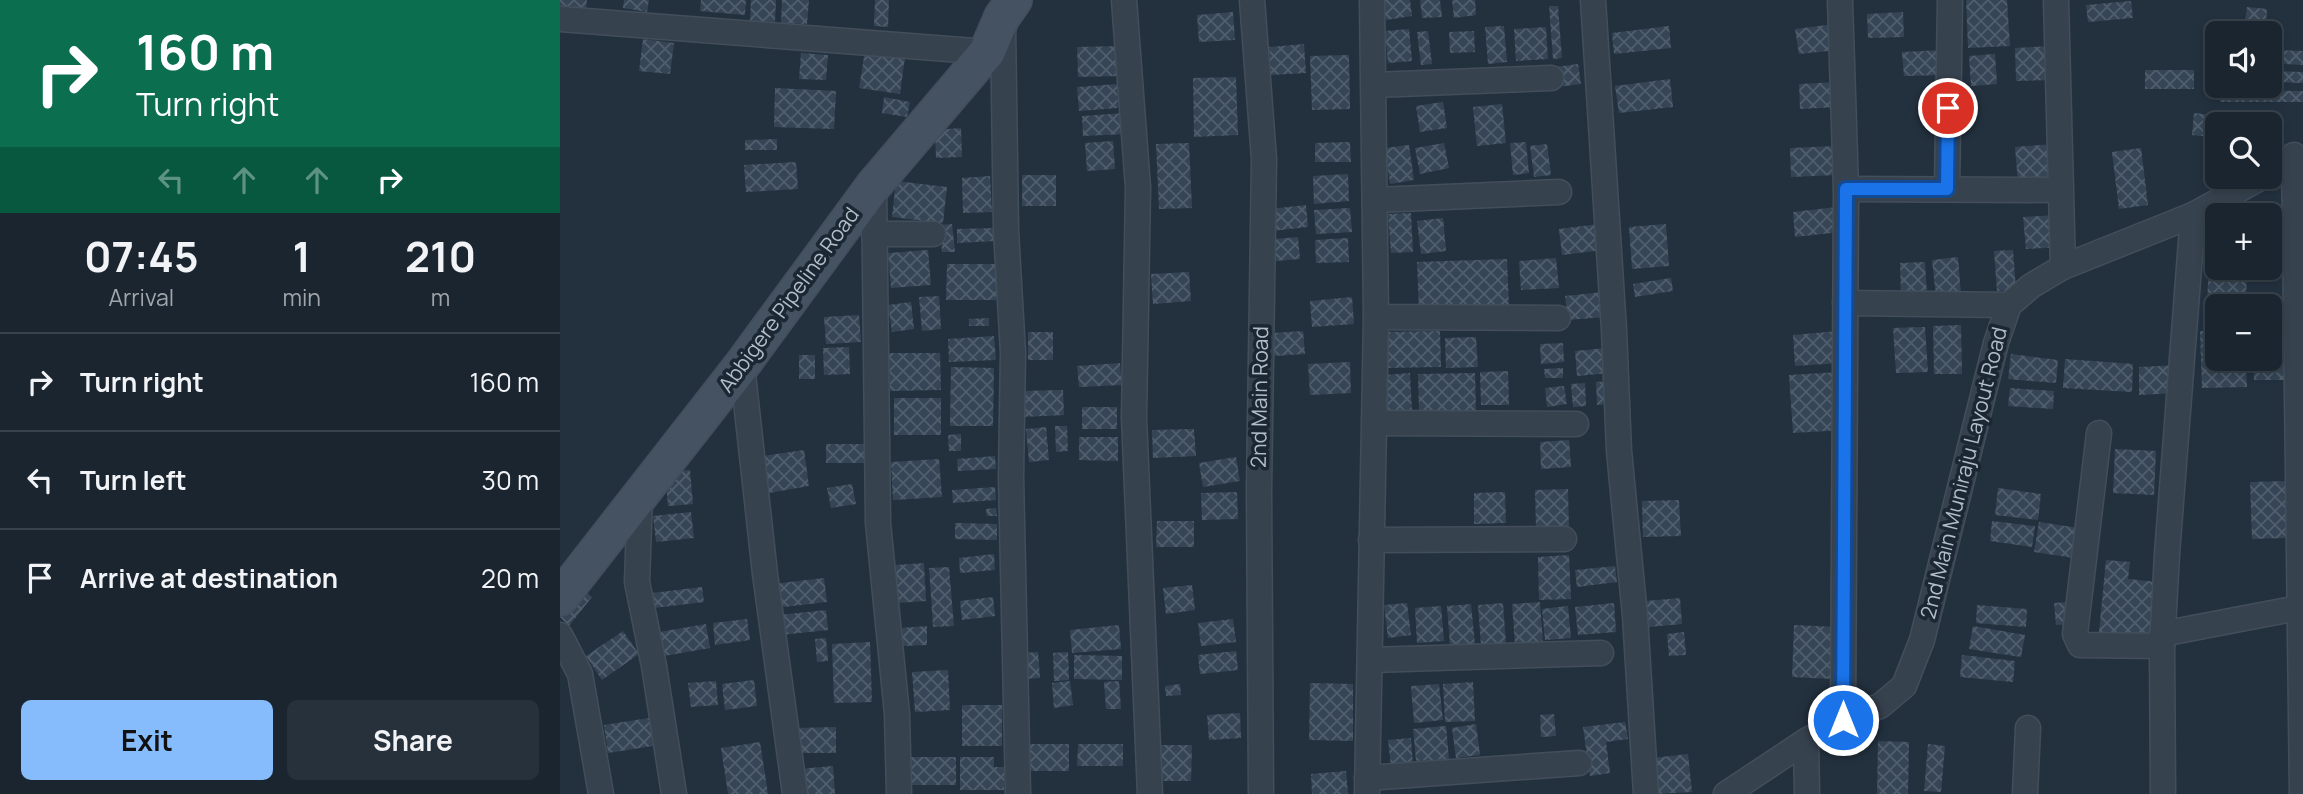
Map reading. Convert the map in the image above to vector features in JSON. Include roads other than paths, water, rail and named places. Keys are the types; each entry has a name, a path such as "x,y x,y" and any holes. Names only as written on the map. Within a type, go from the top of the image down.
{"street":[{"path":"1124,0 1138,188 1135,418 1150,794"},
{"name":"2nd Main Road","path":"1252,0 1264,159 1259,491 1261,794"},
{"path":"1372,0 1376,317 1367,786 1579,763"},
{"path":"1594,0 1619,451 1635,616 1646,794"},
{"path":"1840,0 1846,189 1843,720"},
{"path":"1947,189 1950,0"},
{"path":"2056,0 2063,267"},
{"path":"1008,8 1006,231 1013,353 1011,477 1018,794"},
{"name":"Abbigere Pipeline Road","path":"560,598 743,365 874,185 987,52 1008,8"},
{"path":"560,19 987,52"},
{"path":"1374,85 1550,78"},
{"path":"2282,161 2298,145"},
{"path":"2298,145 2302,794"},
{"path":"874,185 878,523 897,715 899,794"},
{"path":"1846,189 2060,190"},
{"name":"2nd Main Muniraju Layout Road","path":"1726,794 1806,741 1843,720 1880,706 1904,686 1922,640 1996,342 2009,304 2031,286 2063,267 2193,215 2240,189"},
{"path":"1376,200 1559,192"},
{"path":"2163,794 2162,640 2193,215"},
{"path":"874,233 933,234"},
{"path":"1845,303 2009,304"},
{"path":"1376,317 1558,318"},
{"path":"743,365 765,574 795,794"},
{"path":"1375,423 1576,424"},
{"path":"2099,433 2075,634 2080,645 2162,640 2302,607"},
{"path":"640,497 637,582 654,666 674,794"},
{"path":"1371,540 1564,539"},
{"path":"560,635 580,674 601,794"},
{"path":"1370,660 1601,653"},
{"path":"2025,794 2028,728"},
{"path":"1806,741 1807,794"}]}
